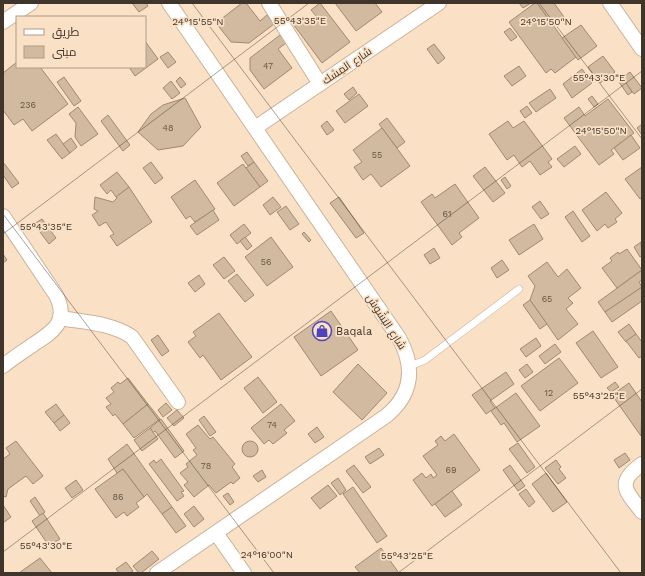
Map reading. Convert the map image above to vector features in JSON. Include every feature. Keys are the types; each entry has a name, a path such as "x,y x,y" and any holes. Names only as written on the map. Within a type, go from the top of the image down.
{"street":[{"path":"3,22 31,3"},
{"name":"شارع البَشُوش","path":"157,573 393,410 408,387 409,378 409,364 404,347 399,338 169,3"},
{"path":"269,3 320,84"},
{"name":"شارع المِسْك","path":"255,128 439,3"},
{"path":"610,3 642,49"},
{"path":"3,216 56,295 61,306 60,318 55,329 3,366"},
{"path":"60,318 110,327 132,337 178,402"},
{"path":"641,467 628,475 626,488 628,494 642,512"},
{"path":"216,533 244,573"}],"lane":[{"path":"409,364 414,364 425,360 519,289"}],"building":[{"path":"132,3 146,3 148,6 139,12"},
{"path":"242,3 246,3 260,21 267,15 274,24 249,43 231,42 216,23"},
{"path":"320,3 350,42 322,63 293,24 302,18 307,25 317,17 311,10"},
{"path":"335,3 375,3 382,12 356,31"},
{"path":"519,3 531,3 523,8"},
{"path":"537,3 576,57 555,73 551,69 546,73 509,22"},
{"path":"537,3 554,3 564,17 553,25"},
{"path":"581,25 597,46 578,60 562,38"},
{"path":"510,28 517,37 511,41 504,32"},
{"path":"280,35 286,43 278,49 292,68 264,89 250,70 250,58"},
{"path":"146,42 158,59 146,68"},
{"path":"434,44 445,58 438,64 427,49"},
{"path":"168,52 176,62 168,68 160,57"},
{"path":"603,56 615,72 600,83 588,67"},
{"path":"16,63 16,68 41,68 68,104 32,131 23,119 14,125 3,110 3,73"},
{"path":"519,66 526,76 512,86 504,76"},
{"path":"130,68 146,68 135,76"},
{"path":"582,69 592,83 572,98 563,84"},
{"path":"630,72 642,88 634,94 622,78"},
{"path":"64,77 81,101 74,106 57,82"},
{"path":"180,77 186,84 181,88 176,81"},
{"path":"623,78 632,92 628,95 619,82"},
{"path":"171,81 180,93 172,99 163,88"},
{"path":"353,87 357,93 349,100 344,94"},
{"path":"550,89 556,98 536,112 529,103"},
{"path":"359,94 368,106 345,123 336,111"},
{"path":"592,96 598,104 594,107 588,99"},
{"path":"185,98 201,127 183,146 158,150 138,132 151,114 163,105"},
{"path":"608,99 634,133 611,150 614,154 599,165 564,118 579,107 585,116"},
{"path":"527,106 532,113 525,118 520,111"},
{"path":"78,107 98,134 81,146 75,137 76,123 69,114"},
{"path":"108,115 130,145 123,151 101,121"},
{"path":"387,118 405,142 397,148 379,124"},
{"path":"327,121 334,130 327,135 321,126"},
{"path":"508,121 513,128 524,121 552,159 548,162 552,167 540,175 530,161 522,167 514,155 507,160 489,134"},
{"path":"642,124 642,135 637,128"},
{"path":"382,128 410,166 381,187 371,174 363,180 354,167 362,162 353,150"},
{"path":"56,134 70,153 62,159 47,140"},
{"path":"631,135 640,148 623,160 614,148"},
{"path":"71,138 77,147 70,153 63,144"},
{"path":"575,146 581,154 564,167 557,159"},
{"path":"247,152 254,162 248,166 241,156"},
{"path":"3,162 19,183 12,188 3,175"},
{"path":"151,162 163,178 155,184 143,168"},
{"path":"254,162 268,181 260,187 246,168"},
{"path":"243,164 260,187 234,206 217,183"},
{"path":"485,167 505,193 493,202 473,176"},
{"path":"642,167 642,198 640,199 625,179"},
{"path":"117,172 129,187 116,197 111,190 107,194 100,185"},
{"path":"505,177 511,186 507,189 501,180"},
{"path":"195,180 215,209 195,222 190,216 186,219 171,197"},
{"path":"455,184 479,218 459,233 462,237 452,245 421,202 432,194 435,198"},
{"path":"129,187 152,222 117,246 110,236 114,234 106,222 99,226 92,215 98,211 94,209 95,197 113,202 117,198 116,197"},
{"path":"606,192 622,213 615,219 617,222 608,228 605,224 597,231 582,210"},
{"path":"273,197 281,207 270,215 263,205"},
{"path":"339,197 364,233 356,238 330,203"},
{"path":"540,201 549,214 541,219 532,207"},
{"path":"286,206 299,224 290,230 277,212"},
{"path":"213,210 219,220 197,235 190,226"},
{"path":"573,211 590,236 582,242 565,217"},
{"path":"42,219 56,238 49,244 34,224"},
{"path":"244,224 251,233 237,244 230,235"},
{"path":"534,224 543,239 519,255 509,240"},
{"path":"304,232 311,240 309,242 302,234"},
{"path":"245,237 252,246 247,250 240,241"},
{"path":"271,237 293,267 267,286 245,257"},
{"path":"641,242 642,256 640,257 634,247"},
{"path":"434,248 440,258 430,264 424,255"},
{"path":"627,249 642,270 617,288 602,268 612,261 610,258 618,252 619,254"},
{"path":"3,254 7,260 3,263"},
{"path":"224,257 235,271 224,279 213,265"},
{"path":"502,260 509,270 497,278 491,268"},
{"path":"547,262 558,277 567,269 581,288 568,298 573,303 566,309 578,324 558,340 530,300 535,286 528,276"},
{"path":"642,270 642,280 639,282 642,287 605,312 598,302"},
{"path":"237,274 254,295 245,302 228,281"},
{"path":"199,275 205,284 195,292 188,283"},
{"path":"642,287 642,301 612,322 605,312"},
{"path":"530,300 547,324 540,329 523,305"},
{"path":"331,311 358,350 321,376 294,337"},
{"path":"219,313 252,357 221,380 203,355 200,358 188,342 196,336 193,332"},
{"path":"629,324 636,334 626,342 618,332"},
{"path":"593,331 618,367 601,378 576,343"},
{"path":"636,334 642,342 642,356 639,358 626,341"},
{"path":"158,335 169,351 162,356 151,340"},
{"path":"536,338 541,346 526,357 520,349"},
{"path":"555,344 561,352 545,364 539,356"},
{"path":"559,358 578,383 540,411 521,386"},
{"path":"358,364 387,393 362,420 333,392"},
{"path":"527,364 533,372 525,378 519,370"},
{"path":"506,372 514,384 490,401 495,408 486,414 472,395"},
{"path":"258,377 277,402 263,413 244,388"},
{"path":"128,378 148,404 123,424 115,414 113,416 106,407 111,404 106,398 114,392 111,388 118,382 120,384"},
{"path":"615,382 619,387 611,392 607,388"},
{"path":"629,383 642,402 641,436 612,395"},
{"path":"516,393 540,426 517,442 504,423 501,425 491,411"},
{"path":"166,403 172,410 163,417 158,410"},
{"path":"56,404 64,415 54,423 45,412"},
{"path":"148,404 160,419 134,438 123,424"},
{"path":"281,404 295,421 284,430 287,433 273,444 269,440 264,444 251,428"},
{"path":"177,410 184,418 174,426 167,418"},
{"path":"64,415 70,423 60,431 54,423"},
{"path":"204,416 216,432 210,436 199,420"},
{"path":"161,419 184,451 175,458 155,431 153,433 150,428"},
{"path":"198,425 210,439 213,437 235,464 232,467 240,478 233,484 231,482 216,493 209,485 194,497 184,485 188,482 180,473 188,467 186,464 197,455 193,450 196,448 186,434"},
{"path":"317,427 324,437 315,443 308,434"},
{"path":"150,428 158,439 142,451 134,440"},
{"path":"454,434 480,470 432,506 413,480 422,473 426,478 431,474 433,478 437,475 423,456 438,445 435,441 441,436 445,441"},
{"path":"16,441 43,476 33,484 26,476 8,489 6,497 3,496 3,459 10,454 6,448"},
{"path":"250,441 256,443 258,449 256,455 250,457 244,455 242,449 244,443"},
{"path":"518,443 535,467 527,473 509,449"},
{"path":"127,444 172,507 162,514 147,494 144,497 123,469 117,473 108,459"},
{"path":"379,448 384,455 370,464 365,457"},
{"path":"625,453 630,460 619,468 614,460"},
{"path":"161,459 184,491 181,492 184,496 177,501 149,464 154,460 156,463"},
{"path":"556,460 561,467 559,469 566,478 558,484 545,468"},
{"path":"354,465 371,487 363,493 346,471"},
{"path":"510,465 525,486 518,491 503,470"},
{"path":"123,469 144,497 136,503 139,507 127,516 124,512 116,518 95,489"},
{"path":"262,470 266,477 258,482 253,476"},
{"path":"546,473 567,502 553,512 532,484"},
{"path":"338,478 346,490 340,495 331,483"},
{"path":"76,480 83,490 72,498 65,488"},
{"path":"328,485 337,496 320,509 311,498"},
{"path":"353,487 387,536 377,543 343,494"},
{"path":"526,489 535,502 529,507 519,494"},
{"path":"452,491 462,505 445,517 435,504"},
{"path":"228,493 234,502 230,505 223,496"},
{"path":"35,497 45,512 40,516 30,501"},
{"path":"3,505 11,517 3,523"},
{"path":"194,506 204,519 194,527 184,514"},
{"path":"172,507 186,526 176,533 162,514"},
{"path":"43,513 60,539 49,546 32,521"},
{"path":"381,548 399,573 360,573 355,567"},
{"path":"152,551 159,559 139,573 133,566"},
{"path":"40,558 52,573 19,573"},
{"path":"126,562 133,571 130,573 119,573 116,569"}],"place":[{"name":"Baqala","path":"322,331"}]}
